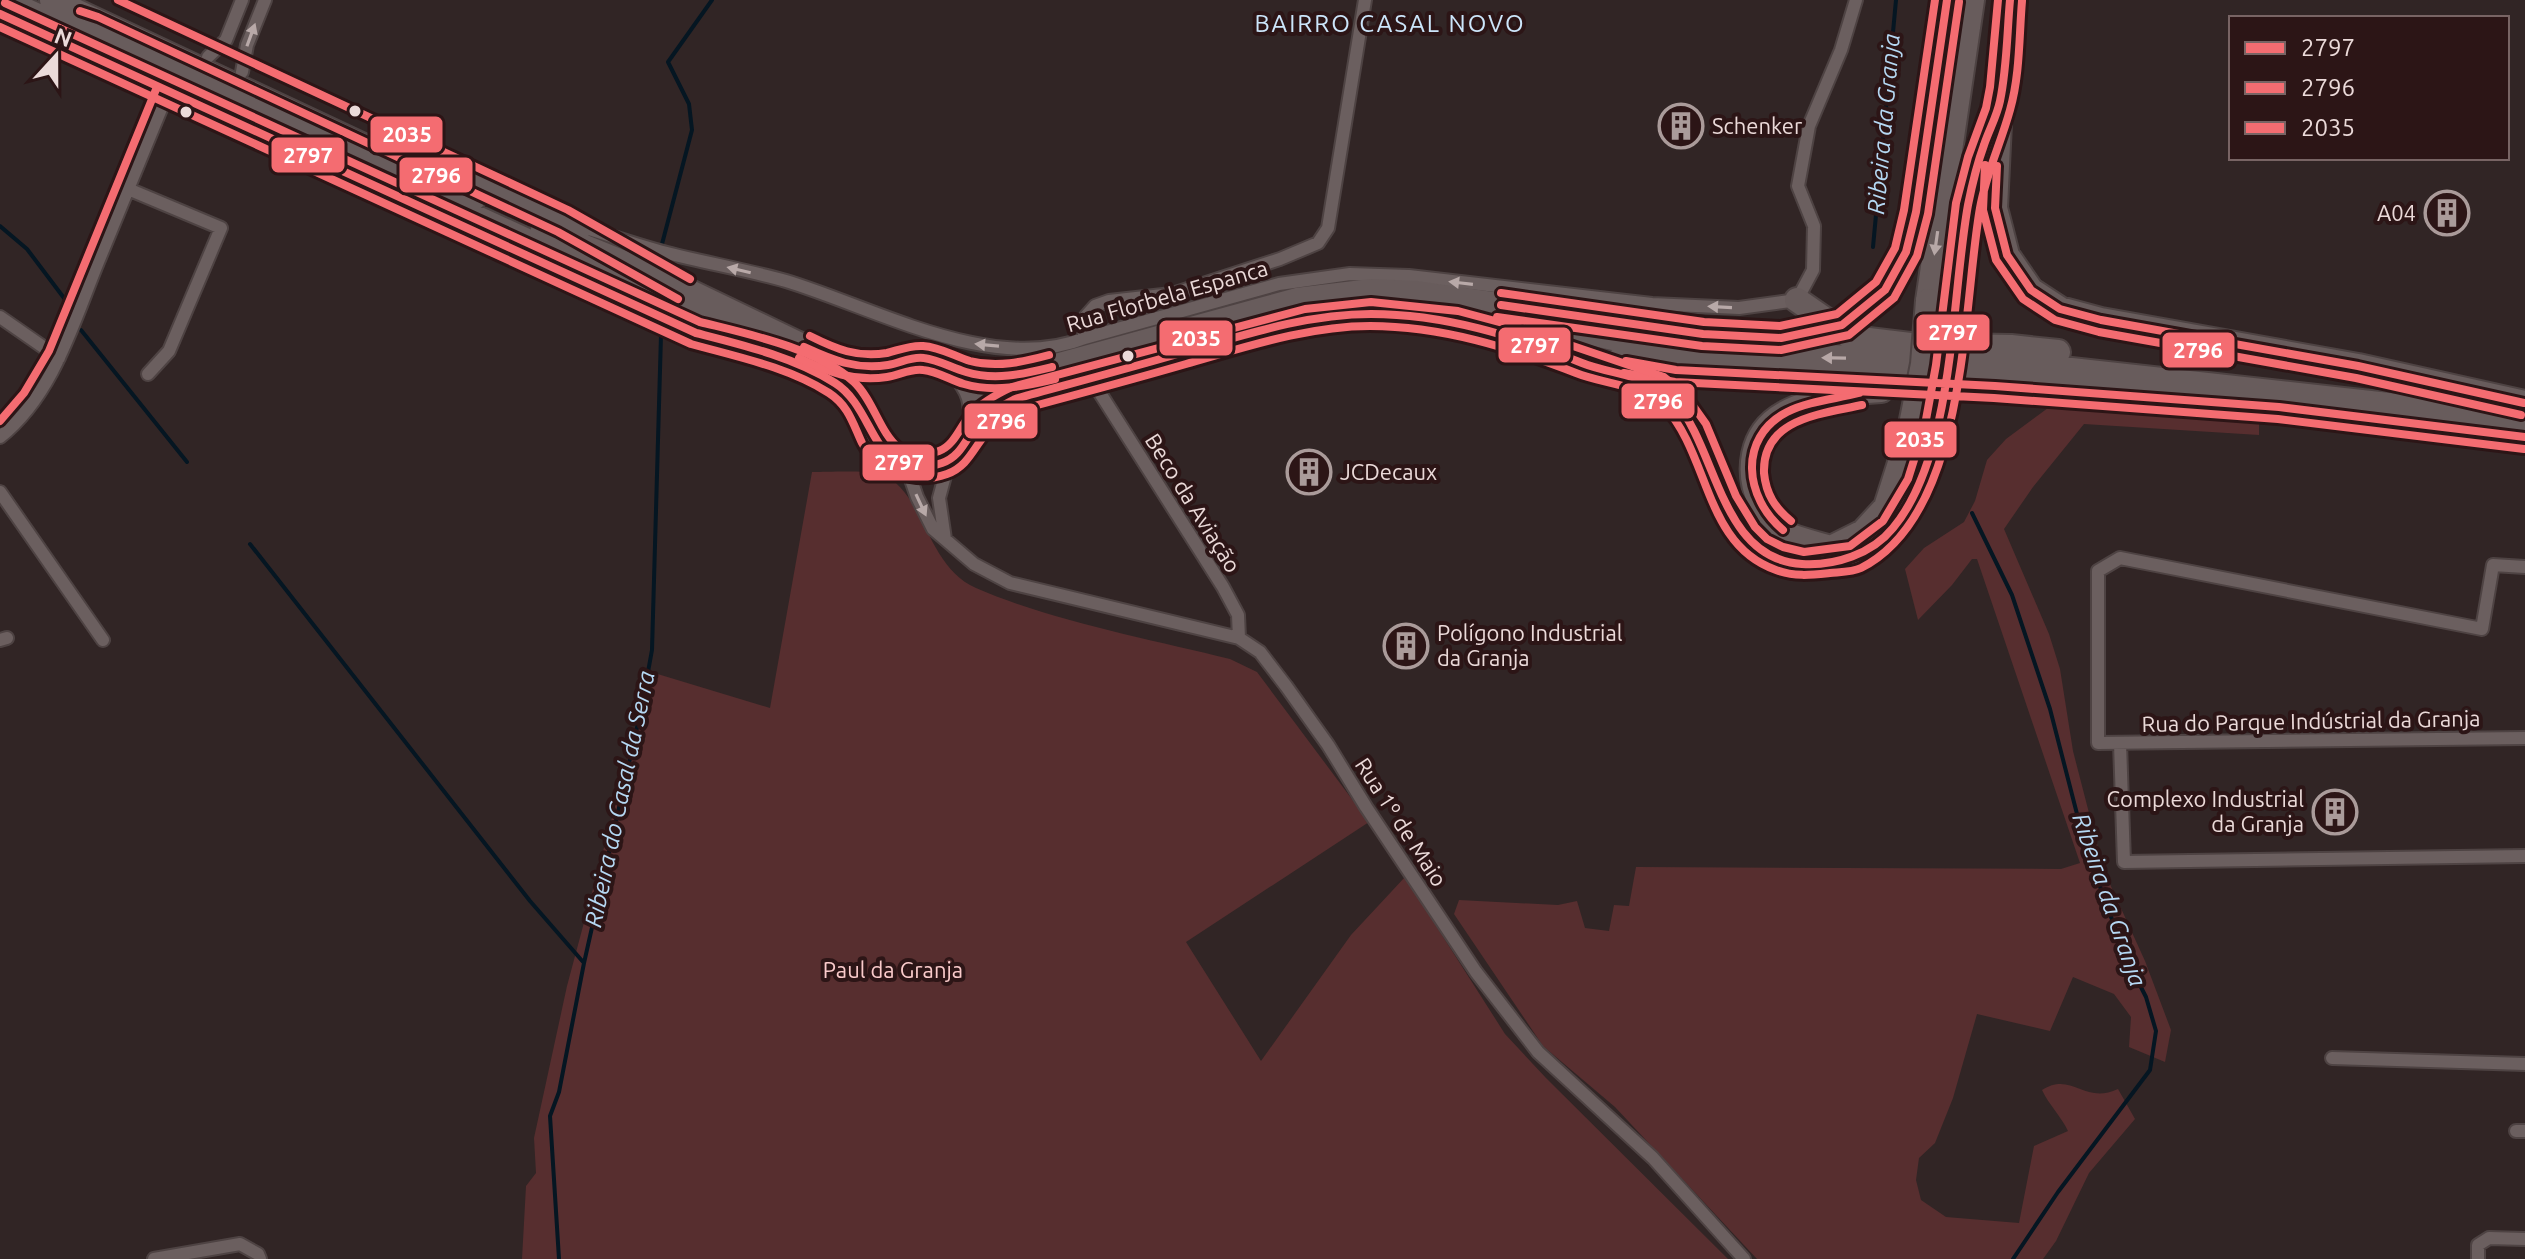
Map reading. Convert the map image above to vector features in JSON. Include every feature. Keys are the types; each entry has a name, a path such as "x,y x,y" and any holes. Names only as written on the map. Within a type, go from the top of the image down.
{"highway":[{"path":"3,0 836,383 852,396 866,418 873,439 887,456 906,465 928,468 949,461 965,447 975,428 992,411 1015,399 1299,321 1371,314 1456,322 1548,349 1601,371 1641,380 1672,396 1699,437 1725,506 1745,536 1773,557 1803,564 1835,564 1866,554 1900,523 1914,499 1934,437 1948,369 1967,208 1984,145 2000,102"},
{"path":"52,0 555,236 661,278 840,364 862,369 916,357 937,359 982,376 1012,378 1297,300 1371,291 1417,293 1703,334 1781,338 1842,325 1885,290 1906,252 1916,212 1947,0"},
{"path":"84,0 563,221 661,278"},
{"path":"1972,0 1928,301 1923,364 1909,435 1886,507 1863,532 1831,548 1795,538 1770,522 1753,488 1751,463 1757,442 1769,425 1785,413 1867,391 1995,386"},
{"path":"2010,0 2000,102 1995,208 2007,255 2031,290 2060,309 2101,320 2358,366 2525,405"},
{"path":"0,14 696,333 773,353"},
{"path":"1417,293 1682,353 2035,366 2525,420"},
{"path":"1797,300 1852,338 1895,345 2011,347 2525,405"},
{"path":"1548,349 1676,370 1995,386 2279,407 2525,437"},
{"path":"866,418 868,397 878,377 895,363"},
{"path":"957,369 970,385 977,406 975,428"}],"street":[{"path":"208,57 226,40 242,0"},
{"path":"242,72 247,45 265,0"},
{"path":"1085,338 1083,329 1086,316 1095,306 1109,301 1172,294 1280,259 1318,243 1328,228 1365,0"},
{"path":"1797,300 1813,270 1814,226 1798,186 1809,126 1841,50 1856,0"},
{"path":"0,437 34,401 59,358 168,92"},
{"path":"128,189 221,228 169,351 148,374"},
{"name":"Rua Florbela Espanca","path":"563,221 664,253 784,281 979,346 1064,347 1085,338 1279,284 1350,274 1409,276 1652,304 1739,308 1797,300"},
{"path":"0,317 59,358"},
{"name":"Beco da Aviação","path":"1100,393 1223,587 1238,615 1239,638"},
{"path":"945,539 939,498 949,461"},
{"name":"Rua 1º de Maio","path":"906,465 933,529 974,564 1010,583 1239,638 1260,652 1328,745 1476,972 1538,1052 1653,1158 1744,1259"},
{"path":"0,492 103,640"},
{"name":"Rua do Parque Indústrial da Granja","path":"2525,567 2493,565 2482,629 2120,558 2098,571 2098,743 2525,738"},
{"path":"2120,743 2124,862 2525,856"},
{"path":"2332,1058 2525,1064"},
{"path":"2478,1259 2478,1245 2489,1238 2525,1239"},
{"path":"154,1259 240,1244 258,1254 260,1259"}],"green space":[{"path":"2052,405 2259,423 2259,435 2084,424 2004,529 2049,634 2060,669 2073,751 2104,871 2145,961 2171,1030 2165,1062 2129,1047 2131,1017 2114,994 2073,977 2050,1031 1977,1014 1953,1098 1935,1143 1919,1158 1916,1180 1921,1200 1946,1217 2019,1223 2034,1146 2068,1131 2042,1090 2062,1084 2096,1093 2118,1089 2135,1119 2089,1173 2056,1241 2043,1259 1757,1259 1615,1107 1543,1046 1454,914 1459,900 1558,905 1577,901 1585,928 1609,931 1614,905 1629,906 1636,867 2061,869 2080,863 1977,559 1972,559 1918,620 1905,569 1924,548 1964,522 1975,501 1987,460 2006,439"},
{"name":"Paul da Granja","path":"812,472 873,473 895,482 916,510 946,563 959,577 976,588 1069,620 1230,659 1257,672 1369,822 1186,942 1261,1061 1351,935 1405,877 1505,1034 1728,1259 522,1259 526,1186 536,1173 534,1138 567,986 651,672 770,708"}],"waterway":[{"name":"Ribeira do Casal da Serra","path":"662,244 692,130 689,104 668,62 712,0"},
{"name":"Ribeira da Granja","path":"1873,247 1896,0"},
{"path":"0,226 27,249 70,306"},
{"path":"81,330 187,462"},
{"name":"Ribeira do Casal da Serra","path":"559,1259 550,1116 559,1092 652,650 661,335"},
{"name":"Ribeira da Granja","path":"1972,513 2012,595 2050,709 2085,845 2126,958 2146,997 2156,1031 2150,1070 2058,1192 2013,1259"},
{"path":"250,544 530,901 584,963"}],"transit line":[{"name":"2035","path":"118,0 568,210 690,279"},
{"name":"2035","path":"1501,293 1704,322 1780,326 1837,314 1876,282 1895,248 1904,210 1935,0"},
{"name":"2797","path":"1501,305 1703,334 1781,338 1842,325 1885,290 1906,252 1916,212 1947,0"},
{"name":"2035","path":"5,3 700,322 781,344 821,360 854,382 887,434 907,452 921,455 945,448 975,410 1012,387 1305,309 1371,302 1458,311 1514,326 1664,377 1684,393 1706,424 1736,496 1755,527 1767,539 1804,552 1850,546 1883,521 1908,479 1925,425 1936,365 1956,203 1990,87 1998,0"},
{"name":"2797","path":"0,14 696,333 803,366 835,383 849,395 878,442 888,455 901,464 919,468 949,460 983,419 1015,399 1278,326 1324,317 1398,315 1479,328 1644,381 1666,392 1689,422 1724,499 1737,523 1754,543 1775,558 1815,564 1852,556 1884,537 1913,497 1928,459 1947,374 1968,205 2002,89 2010,0"},
{"name":"2796","path":"0,27 691,344 797,376 829,393 841,404 869,454 899,474 923,478 955,470 966,461 989,430 1019,410 1300,334 1347,327 1397,327 1476,340 1587,377 1634,389 1655,399 1679,426 1721,520 1735,541 1752,558 1776,570 1803,575 1861,568 1896,541 1922,503 1941,457 1963,352 1980,208 2016,83 2022,1"},
{"name":"2796","path":"1497,317 1702,346 1781,350 1849,335 1894,298 1917,256 1928,214 1959,2"},
{"name":"2796","path":"80,11 558,232 678,299"},
{"name":"2035","path":"0,421 24,393 49,351 157,87"},
{"name":"2796","path":"1985,165 1983,210 1996,260 2023,299 2055,320 2099,332 2356,378 2521,415"},
{"name":"2797","path":"1997,166 1995,208 2007,255 2031,290 2060,309 2101,320 2358,366 2524,403"},
{"name":"2035","path":"810,336 856,353 887,353 923,346 990,364 1020,362 1049,355"},
{"name":"2797","path":"804,347 855,365 876,366 924,358 988,376 1020,374 1052,367"},
{"name":"2796","path":"799,358 831,371 863,378 887,377 919,370 975,387 998,388 1055,379"},
{"name":"2797","path":"1626,361 1676,370 1995,386 2279,407 2525,437"},
{"name":"2796","path":"1624,373 1675,382 1994,398 2278,419 2524,449"},
{"name":"2797","path":"1783,530 1770,517 1754,485 1754,452 1760,437 1771,423 1795,408 1859,393"},
{"name":"2796","path":"1791,521 1772,500 1765,481 1766,455 1773,440 1797,422 1862,405"}],"place":[{"name":"Schenker","path":"1681,126"},
{"name":"A04","path":"2447,213"},
{"name":"JCDecaux","path":"1309,472"},
{"name":"Polígono Industrial da Granja","path":"1406,646"},
{"name":"Complexo Industrial da Granja","path":"2335,812"}],"district":[{"name":"BAIRRO CASAL NOVO","path":"1390,24"}]}
